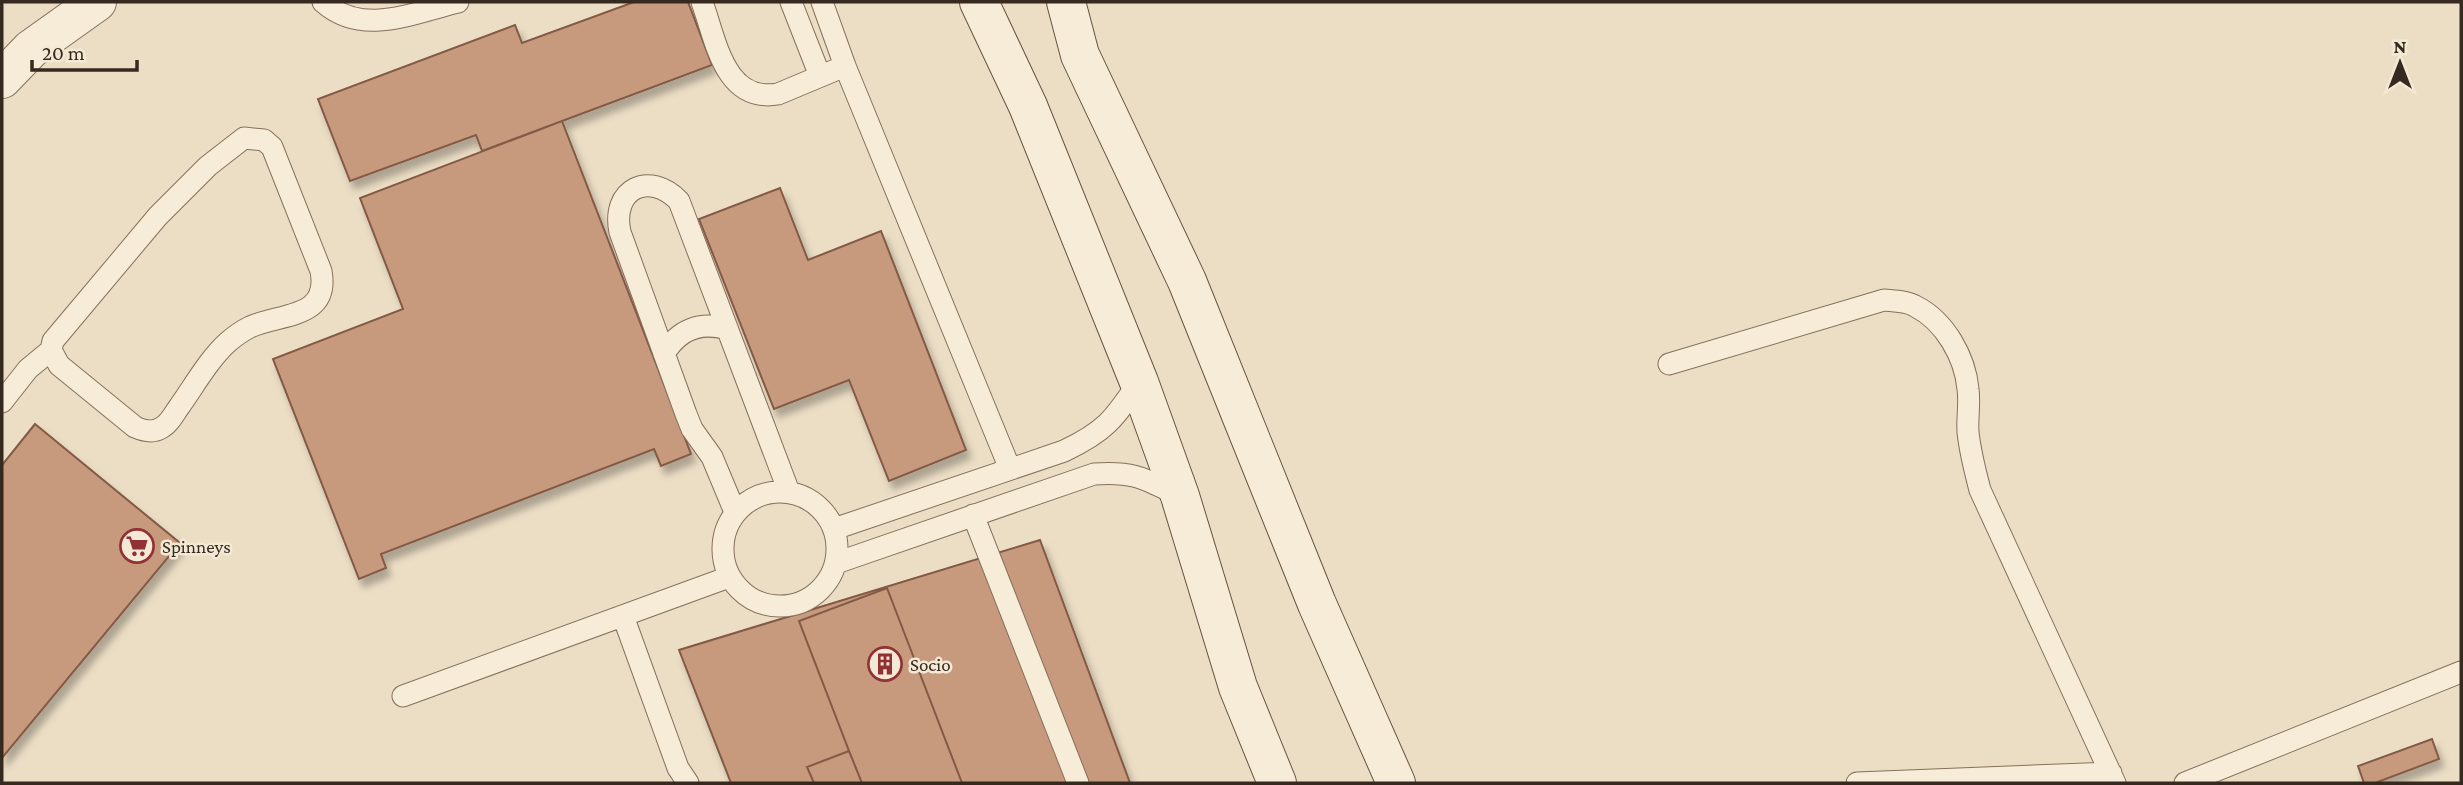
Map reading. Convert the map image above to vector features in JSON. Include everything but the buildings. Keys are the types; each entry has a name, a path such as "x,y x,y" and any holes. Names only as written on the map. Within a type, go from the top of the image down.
{"street":[{"path":"2,79 30,49 97,2"},
{"path":"979,2 1028,106 1139,382 1180,496 1238,687 1277,783"},
{"path":"1052,2 1080,55 1187,281 1317,604 1396,783"},
{"path":"1066,2 1080,55"}],"lane":[{"path":"323,2 336,13 355,20 375,21 458,2"},
{"path":"702,2 726,67 738,85 746,91 778,94 845,66"},
{"path":"791,2 820,76"},
{"path":"822,2 845,66 1010,470"},
{"path":"2,402 28,369 51,350 59,333 135,243 208,166 244,138 264,140 272,148 321,271 323,283 314,305 303,311 252,326 237,334 224,346 167,423 152,431 135,427 59,365 51,350"},
{"path":"735,512 712,457 685,414 620,232 617,218 620,204 629,192 641,186 656,186 668,191 679,201 789,492"},
{"path":"1669,364 1884,300 1913,304 1934,318 1949,337 1960,358 1968,389 1971,454 1980,491 2113,778 1857,783"},
{"path":"664,354 670,344 690,329 715,325 727,329"},
{"path":"834,529 1064,451 1099,432 1114,419 1139,382"},
{"path":"836,563 1094,474 1115,472 1136,475 1180,496"},
{"path":"769,492 789,492 808,499 824,512 834,529 836,563 828,581 814,595 797,604 777,607 758,603 741,592 729,577 722,555 724,533 735,512 750,499 769,492"},
{"path":"973,515 1078,783"},
{"path":"403,696 729,577"},
{"path":"623,616 678,768 688,783"},
{"path":"2185,783 2461,672"}],"place":[{"name":"Spinneys","path":"137,546"},
{"name":"Socio","path":"885,664"}]}
